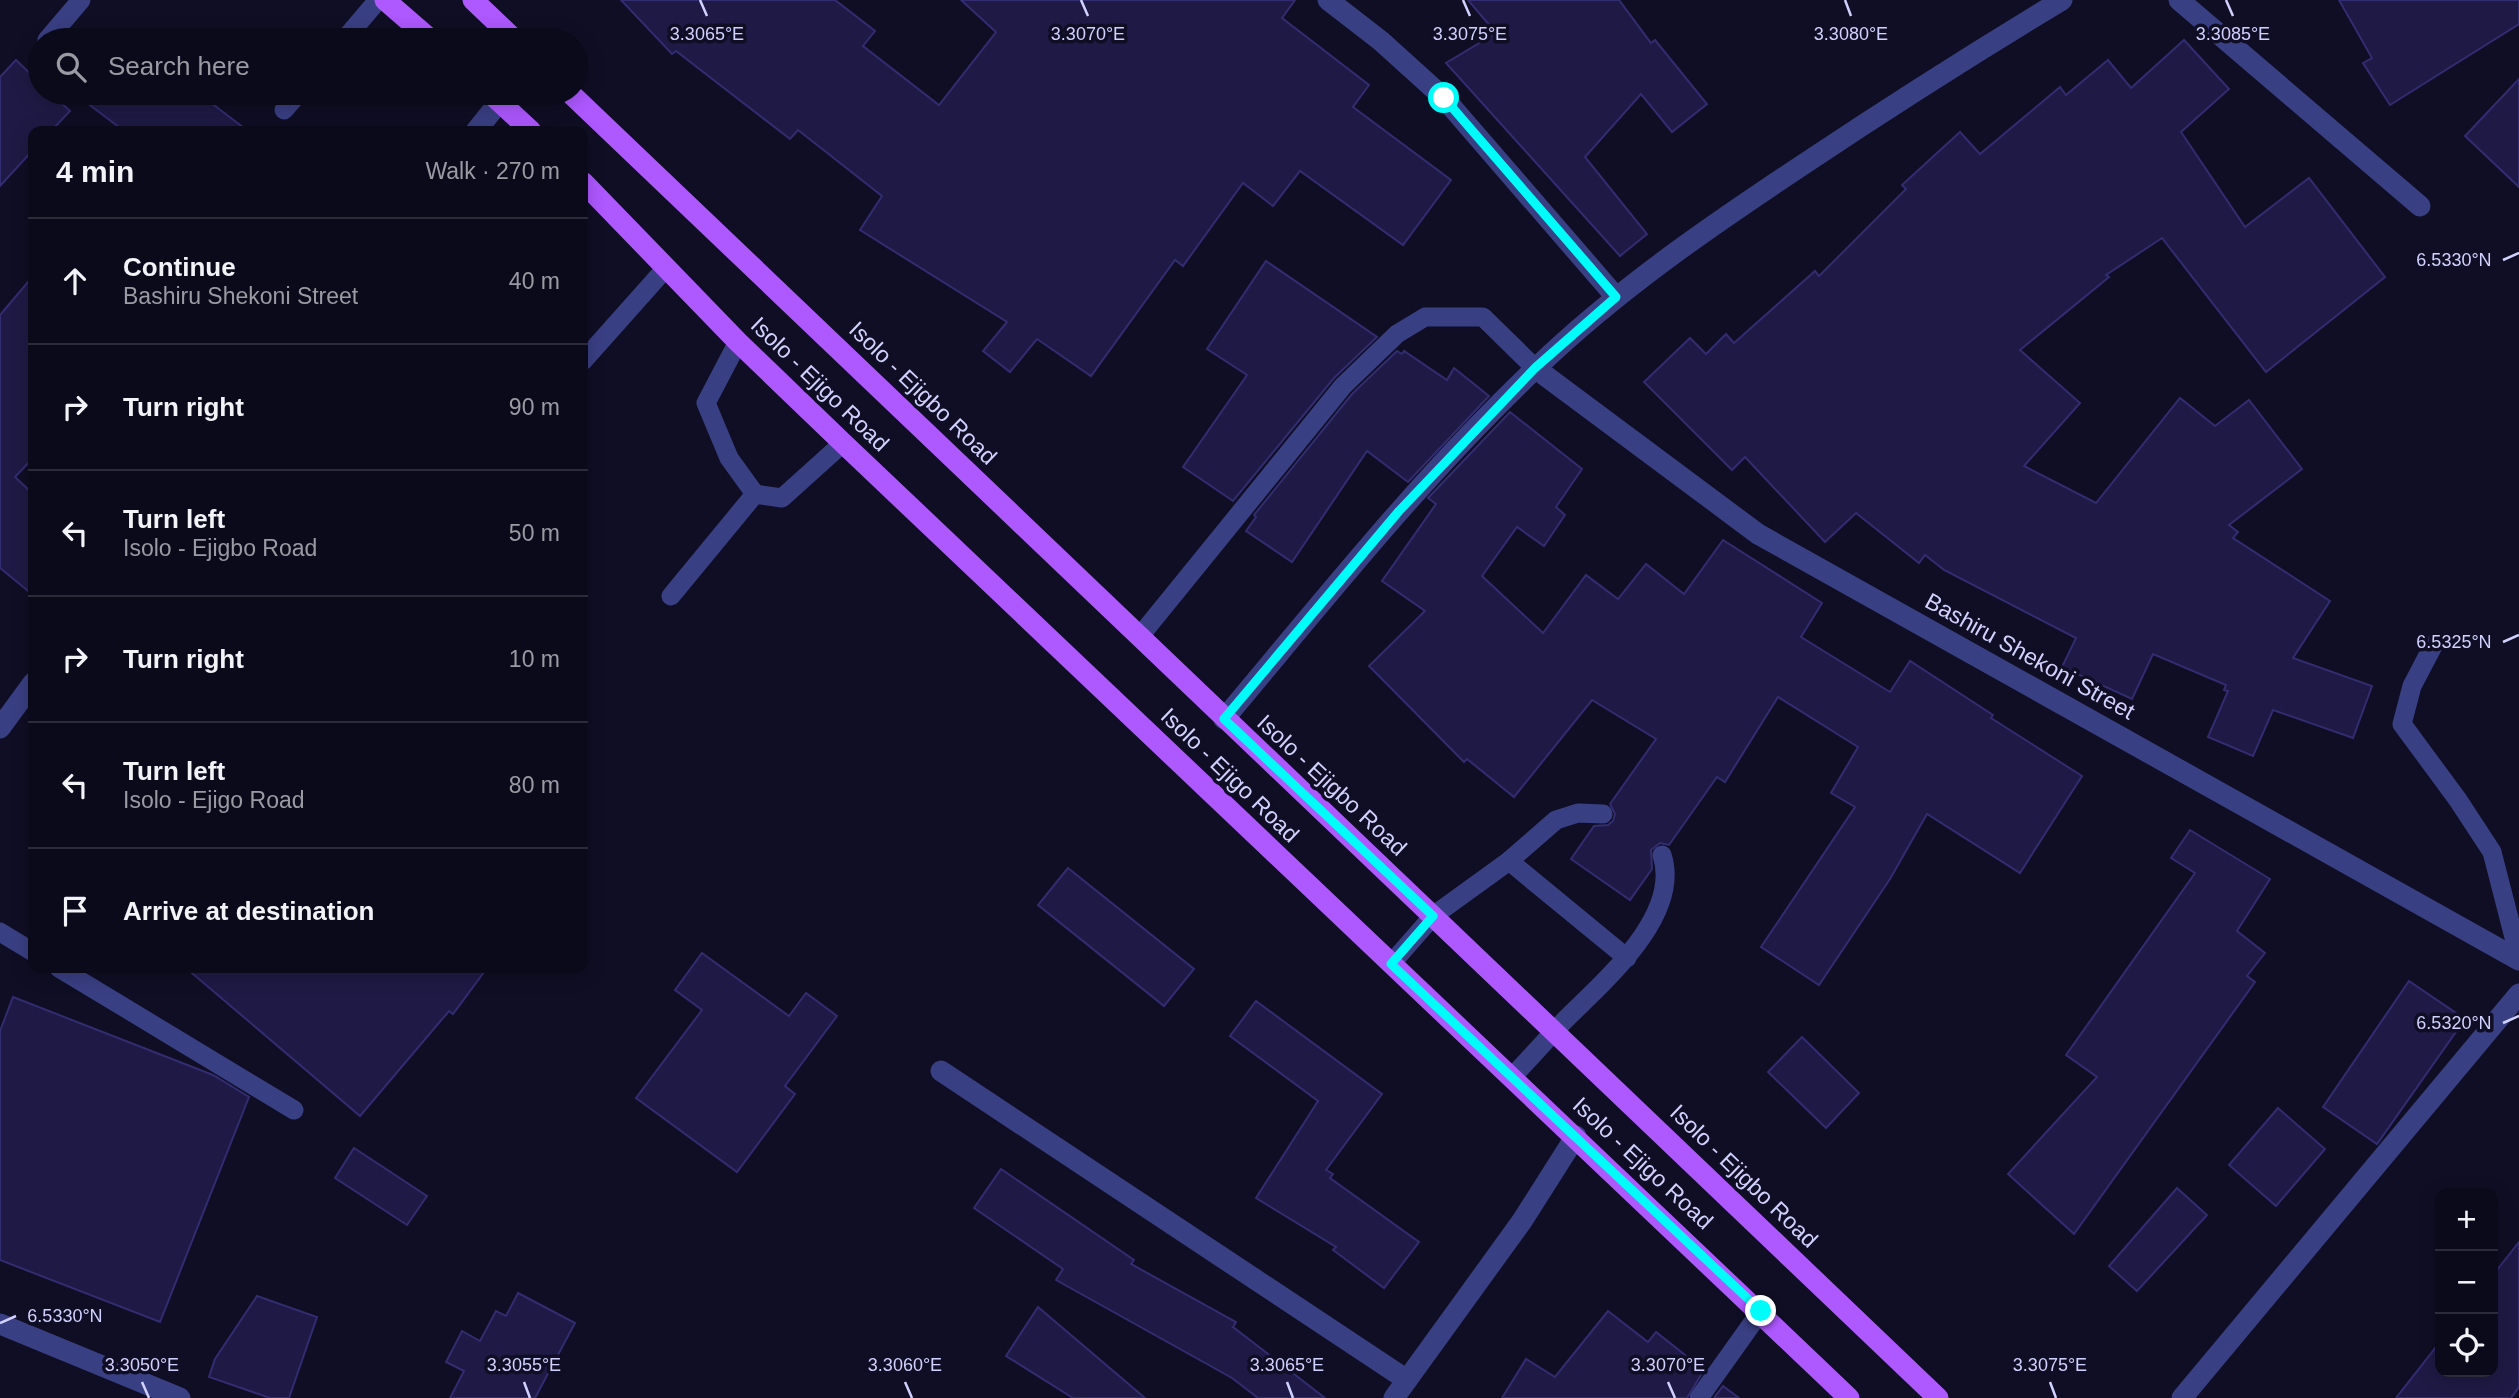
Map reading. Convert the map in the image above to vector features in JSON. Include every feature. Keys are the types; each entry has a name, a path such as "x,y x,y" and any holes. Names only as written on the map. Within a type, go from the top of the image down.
{"main road":[{"path":"385,0 416,28"},
{"path":"473,0 502,28"},
{"path":"503,105 526,126"},
{"name":"Isolo - Ejigbo Road","path":"583,105 1224,719 1556,1030 1938,1398"},
{"name":"Isolo - Ejigo Road","path":"588,187 665,269 843,443 1761,1311 1849,1398"}],"street":[{"path":"1328,0 1381,41 1444,98 1616,297"},
{"path":"1224,719 1399,511 1535,368 1616,297 1737,208 1953,66 2062,0"},
{"path":"2179,0 2420,206"},
{"path":"479,126 491,105"},
{"name":"Bashiru Shekoni Street","path":"1535,368 1758,534 2519,958"},
{"path":"0,728 7,704 28,687"},
{"path":"2182,1398 2519,994"},
{"path":"941,1071 1407,1380"},
{"path":"1394,1398 1522,1221 1576,1136"},
{"path":"0,1324 180,1398"}],"lane":[{"path":"57,28 80,0"},
{"path":"354,28 378,0"},
{"path":"284,110 288,105"},
{"path":"588,354 665,269"},
{"path":"1140,636 1343,386 1397,334 1425,317 1483,317 1535,368"},
{"path":"738,342 706,403 729,458 755,494 782,498 843,443"},
{"path":"671,596 755,494"},
{"path":"2434,644 2412,686 2402,724 2492,852 2519,958"},
{"path":"1391,964 1433,916 1509,861 1556,820 1578,813 1602,814"},
{"path":"1513,1076 1627,958 1644,934 1665,887 1667,871 1662,855"},
{"path":"1509,861 1627,958"},
{"path":"0,932 28,949"},
{"path":"67,973 294,1110"},
{"path":"1699,1398 1761,1311"}],"building":[{"path":"621,0 835,0 875,31 863,46 939,105 996,32 961,0 1295,0 1282,18 1369,85 1353,107 1451,180 1403,245 1300,171 1273,206 1243,183 1183,266 1175,260 1091,376 1037,339 1010,372 983,351 1007,322 860,230 882,196 798,130 790,139 676,51 672,54"},
{"path":"1468,0 1619,0 1651,43 1655,40 1707,104 1672,132 1641,94 1585,157 1647,234 1620,256 1446,63 1496,33"},
{"path":"2339,0 2519,0 2519,24 2390,105 2363,63 2372,58"},
{"path":"2184,40 2229,89 2181,132 2245,227 2309,178 2385,277 2266,372 2162,238 2106,275 2109,277 2020,350 2080,403 2024,466 2096,503 2180,398 2215,426 2249,400 2302,469 2229,525 2238,532 2233,538 2330,601 2293,658 2372,686 2353,738 2273,710 2253,756 2208,737 2228,691 2224,690 2226,685 2153,654 2132,699 2062,667 2076,638 1944,570 1925,555 1919,563 1856,513 1825,542 1745,457 1732,470 1644,382 1690,338 1706,354 1726,334 1734,343 1815,271 1819,276 1906,189 1902,185 1960,132 1980,154 2060,87 2066,95 2108,60 2131,88"},
{"path":"16,60 28,72 28,105 64,105 70,111 56,126 28,126 28,155 0,186 0,77"},
{"path":"2519,79 2519,187 2465,136"},
{"path":"90,105 214,105 241,126 117,126"},
{"path":"1266,261 1377,337 1334,378 1233,501 1183,467 1247,375 1207,349"},
{"path":"28,282 28,463 15,477 28,489 28,591 0,568 0,315"},
{"path":"1397,351 1402,354 1404,351 1447,380 1454,368 1489,396 1408,482 1367,451 1292,562 1246,531 1256,517 1254,515 1352,394"},
{"path":"1510,412 1582,469 1556,507 1565,515 1544,546 1517,527 1482,576 1543,633 1586,575 1618,599 1646,564 1684,594 1723,540 1822,603 1801,637 1890,692 1910,661 1993,715 1991,718 2082,776 2020,873 1927,814 1890,879 1819,985 1761,947 1855,807 1831,793 1858,747 1778,697 1725,782 1717,777 1669,845 1660,843 1651,850 1652,869 1630,900 1571,859 1594,826 1608,825 1613,821 1615,814 1610,804 1656,739 1592,700 1514,797 1467,759 1464,762 1369,666 1425,611 1382,581 1436,504 1428,498"},
{"path":"2190,830 2270,879 2237,931 2265,953 2247,976 2255,982 2074,1234 2008,1174 2097,1077 2066,1055 2195,873 2171,858"},
{"path":"1068,868 1194,969 1164,1006 1038,905"},
{"path":"702,953 789,1016 806,993 837,1016 785,1086 795,1094 737,1172 636,1098 702,1010 675,990"},
{"path":"192,973 483,973 453,1014 449,1011 360,1116"},
{"path":"2409,981 2465,1019 2377,1144 2323,1107"},
{"path":"13,997 213,1075 249,1097 160,1322 0,1260 0,1031"},
{"path":"1256,1001 1382,1094 1326,1170 1333,1174 1330,1178 1419,1242 1384,1288 1333,1250 1336,1247 1256,1198 1318,1101 1230,1036"},
{"path":"1802,1037 1859,1093 1826,1128 1768,1072"},
{"path":"2278,1108 2325,1149 2276,1206 2229,1165"},
{"path":"354,1148 427,1196 407,1225 335,1178"},
{"path":"1001,1169 1134,1260 1131,1264 1236,1322 1233,1327 1325,1398 1258,1398 1232,1378 1056,1280 1063,1269 974,1208"},
{"path":"2177,1188 2207,1215 2137,1291 2109,1266"},
{"path":"2519,1242 2519,1387 2511,1398 2396,1398 2435,1348 2435,1377 2498,1377 2498,1269"},
{"path":"518,1293 575,1323 535,1398 450,1398 464,1371 446,1362 462,1331 480,1341 496,1311 506,1316"},
{"path":"257,1296 317,1317 289,1398 270,1398 209,1377 215,1359"},
{"path":"1038,1307 1145,1398 1073,1398 1006,1356"},
{"path":"1608,1311 1648,1342 1656,1332 1704,1370 1687,1398 1502,1398 1526,1359 1555,1377"},
{"path":"1723,1386 1739,1398 1714,1398"}],"route":[{"path":"1444,98 1616,297 1535,368 1399,511 1224,719 1433,916 1391,964 1761,1311"}]}
